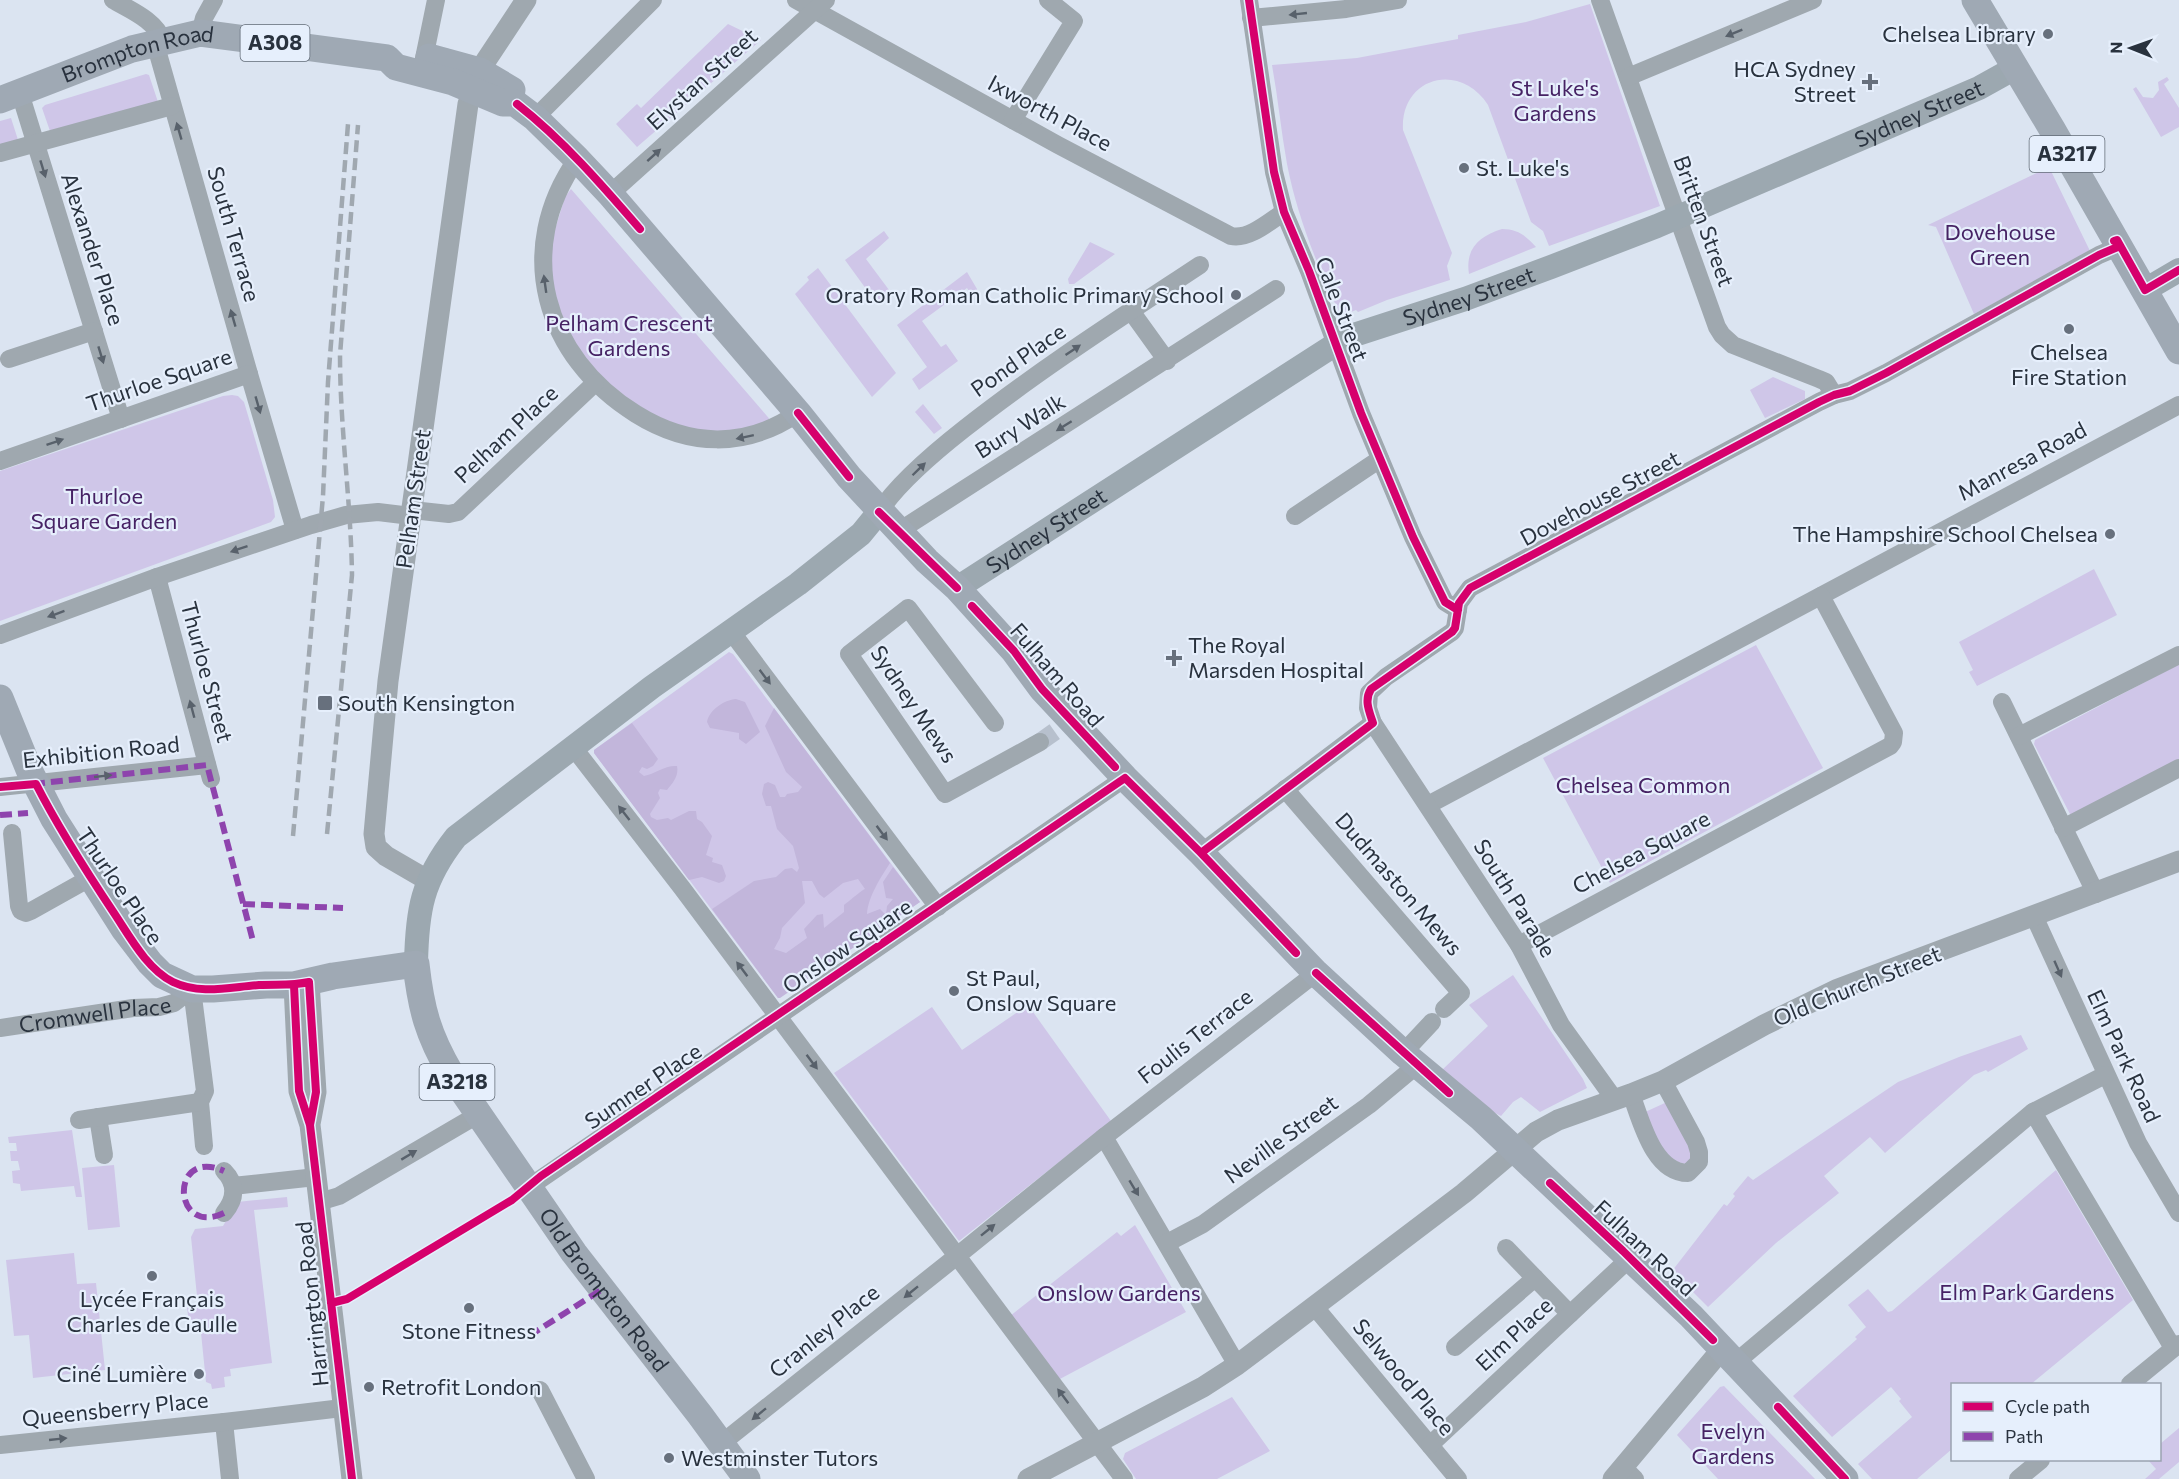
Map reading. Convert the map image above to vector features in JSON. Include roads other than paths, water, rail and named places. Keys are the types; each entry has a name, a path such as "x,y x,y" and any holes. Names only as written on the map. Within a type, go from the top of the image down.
{"main road":[{"name":"A3217","path":"1975,0 2179,351"},
{"name":"Brompton Road","path":"10,96 132,50 200,33 387,58 398,52 423,64 476,80"},
{"name":"Sydney Street","path":"957,588 1336,344 1354,335 1464,299 1677,218 1979,88 2015,68"},
{"name":"A308","path":"476,80 503,103 525,110"},
{"name":"Fulham Road","path":"525,110 610,194 798,413 879,512 957,588 1014,651 1042,689 1065,727 1125,778 1316,972 1410,1059 1481,1118 1630,1258 1729,1356 1845,1479"},
{"path":"2145,290 2179,270"},
{"path":"573,747 730,630 798,584 861,534 879,512"},
{"name":"Thurloe Place","path":"0,698 36,784 54,819 90,878 150,963 162,975 192,989"},
{"name":"Old Brompton Road","path":"573,747 456,837 445,851 423,895 418,919 416,964 421,1007 431,1037 451,1074 478,1114 601,1290 722,1443 747,1479"},
{"path":"301,984 416,964"},
{"name":"Cromwell Place","path":"192,989 301,984"}],"street":[{"path":"113,0 159,29 159,42"},
{"path":"200,33 204,18 214,0"},
{"path":"423,64 436,0"},
{"path":"476,80 526,0"},
{"path":"525,110 653,0"},
{"name":"Ixworth Place","path":"796,0 820,5 1013,120 1231,236 1246,235 1284,212"},
{"path":"1013,120 1074,21 1048,0"},
{"path":"1250,9 1346,9 1398,0"},
{"name":"Britten Street","path":"1600,0 1714,321 1722,335 1733,345 1747,352 1826,382 1834,395"},
{"path":"1628,77 1814,0"},
{"name":"Elystan Street","path":"610,194 820,5"},
{"name":"Cale Street","path":"1250,9 1274,172 1284,212 1380,459 1413,537 1445,602 1458,610"},
{"name":"South Terrace","path":"159,42 172,106 249,374"},
{"name":"Pelham Street","path":"429,881 386,856 376,847 374,834 386,693 468,104 476,80"},
{"name":"Alexander Place","path":"10,96 35,144 121,420"},
{"path":"0,153 172,106"},
{"path":"577,159 560,189 548,222 543,249 544,276 558,329 574,358 595,383 616,401 642,417 659,426 695,438 718,440 751,436 782,424 798,413"},
{"name":"Dovehouse Street","path":"1373,723 1368,708 1371,689 1452,632 1457,622 1463,596 1470,588 1834,395 1848,392 1886,374 2099,255 2120,246"},
{"name":"Pond Place","path":"879,512 886,501 940,449 980,417 1200,265"},
{"name":"Bury Walk","path":"899,531 1276,290"},
{"path":"1131,311 1167,361"},
{"path":"9,359 94,331"},
{"name":"Thurloe Square","path":"0,460 249,374 303,527"},
{"name":"Pelham Place","path":"412,513 449,514 458,512 595,383"},
{"name":"Manresa Road","path":"1821,596 2179,405"},
{"path":"1295,516 1380,459"},
{"path":"0,635 303,527 346,515 378,512 412,513"},
{"name":"Thurloe Street","path":"157,578 209,772"},
{"path":"1428,805 1821,596"},
{"name":"Chelsea Square","path":"1519,945 1890,746 1894,733 1821,596"},
{"name":"Sydney Mews","path":"995,723 908,608 849,654 945,794 1040,742"},
{"name":"Onslow Square","path":"730,630 938,907 777,1015"},
{"path":"2019,736 2179,655"},
{"path":"2002,702 2096,894"},
{"path":"1201,853 1373,723"},
{"name":"South Parade","path":"1373,723 1519,945 1562,1025 1623,1097 1649,1144 1660,1158 1679,1173 1688,1173 1699,1162 1699,1152 1664,1081"},
{"name":"Onslow Square","path":"573,747 957,1256"},
{"path":"2063,828 2179,768"},
{"name":"Exhibition Road","path":"0,787 209,772"},
{"path":"938,907 1125,778"},
{"name":"Dudmaston Mews","path":"1285,789 1461,993 1438,1016 1410,1059"},
{"path":"12,833 21,912 31,911 90,878"},
{"name":"Old Church Street","path":"1237,1365 1464,1193 1536,1132 1557,1120 1664,1081 1764,1025 1838,989 2179,861"},
{"name":"Elm Park Road","path":"2034,916 2138,1143 2179,1213"},
{"name":"Foulis Terrace","path":"1104,1137 1316,972"},
{"name":"Harrington Road","path":"301,984 316,1092 310,1125 352,1479"},
{"path":"192,989 205,1091 200,1102 204,1146"},
{"name":"Cromwell Place","path":"0,1028 132,1008 159,1007 174,1003 192,989"},
{"name":"Sumner Place","path":"529,1187 777,1015"},
{"name":"Neville Street","path":"1167,1243 1203,1224 1369,1105 1410,1059"},
{"path":"1624,1475 1729,1356 2033,1112 2105,1075"},
{"path":"80,1120 200,1102"},
{"path":"2033,1112 2176,1346 2131,1383"},
{"path":"319,1202 339,1196 478,1114"},
{"path":"98,1117 104,1155"},
{"path":"1028,1479 1098,1442 1203,1387 1237,1365 1104,1137 957,1256 1098,1442 1125,1479"},
{"path":"224,1213 232,1201 229,1178 316,1178"},
{"path":"1506,1248 1570,1314"},
{"name":"Cranley Place","path":"722,1443 957,1256"},
{"name":"Elm Place","path":"1430,1445 1630,1258"},
{"path":"1455,1347 1535,1278"},
{"name":"Selwood Place","path":"1314,1306 1458,1479"},
{"path":"540,1390 586,1479"},
{"name":"Queensberry Place","path":"0,1445 342,1408"},
{"path":"224,1422 230,1479"},
{"path":"2018,1479 2040,1461"}],"tunnel":[{"path":"1040,742 1057,730"}],"railway":[{"path":"293,836 323,496 328,382 348,124"},
{"path":"327,834 352,575 340,355 358,125"}],"place":[{"name":"Chelsea Library","path":"2048,34"},
{"name":"HCA Sydney Street","path":"1870,82"},
{"name":"St. Luke's","path":"1464,168"},
{"name":"Oratory Roman Catholic Primary School","path":"1236,295"},
{"name":"Chelsea Fire Station","path":"2069,329"},
{"name":"The Hampshire School Chelsea","path":"2110,534"},
{"name":"The Royal Marsden Hospital","path":"1174,658"},
{"name":"South Kensington","path":"325,703"},
{"name":"St Paul, Onslow Square","path":"954,991"},
{"name":"Lycée Français Charles de Gaulle","path":"152,1276"},
{"name":"Stone Fitness","path":"469,1308"},
{"name":"Ciné Lumière","path":"199,1374"},
{"name":"Retrofit London","path":"369,1387"},
{"name":"Westminster Tutors","path":"669,1458"}],"park label":[{"name":"St Luke's Gardens","path":"1555,100"},
{"name":"Dovehouse Green","path":"2000,244"},
{"name":"Pelham Crescent Gardens","path":"629,336"},
{"name":"Thurloe Square Garden","path":"104,508"},
{"name":"Chelsea Common","path":"1643,785"},
{"name":"Elm Park Gardens","path":"2027,1292"},
{"name":"Onslow Gardens","path":"1119,1293"},
{"name":"Evelyn Gardens","path":"1733,1444"}]}
